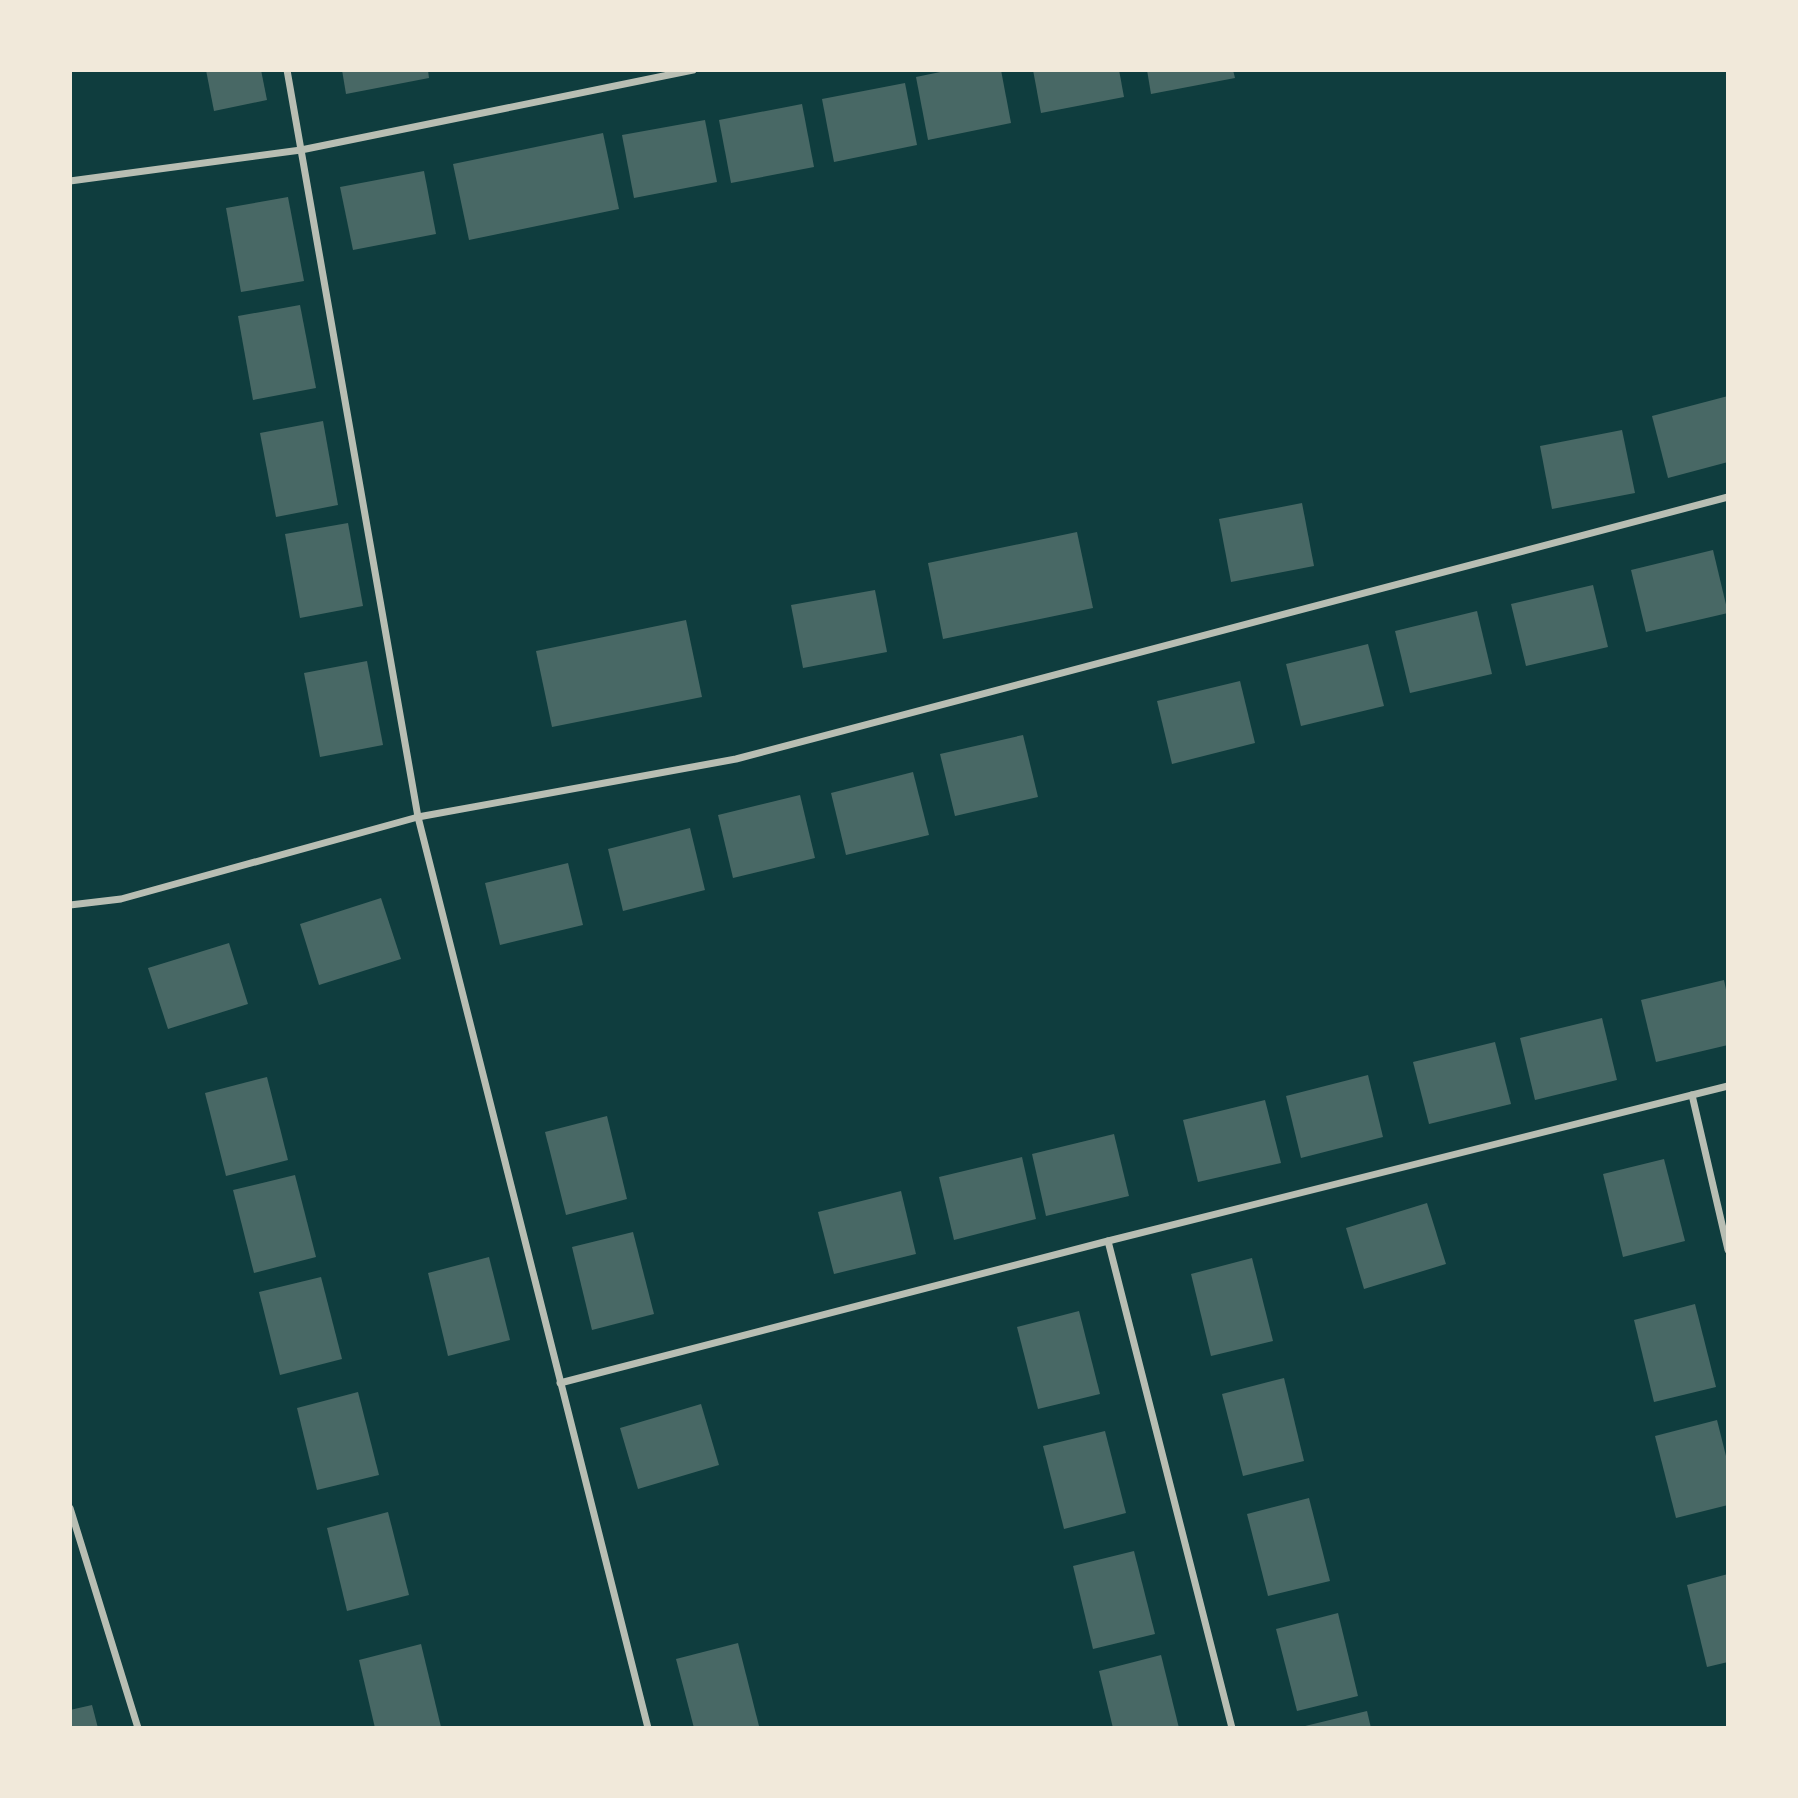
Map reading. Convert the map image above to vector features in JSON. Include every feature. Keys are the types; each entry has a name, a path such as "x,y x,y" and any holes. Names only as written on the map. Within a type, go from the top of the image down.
{"street":[{"path":"287,70 418,817 648,1728"},
{"path":"70,181 301,150 693,70"},
{"path":"70,905 121,899 418,817 736,759 1728,497"},
{"path":"560,1383 1108,1241 1728,1086"},
{"path":"1692,1095 1728,1250"},
{"path":"1108,1241 1232,1728"},
{"path":"70,1508 138,1728"}],"building":[{"path":"206,70 261,70 267,100 214,111"},
{"path":"342,70 428,70 429,78 346,94"},
{"path":"950,70 1001,70 1011,123 928,140 916,77"},
{"path":"1033,70 1119,70 1124,97 1041,113"},
{"path":"1147,70 1233,70 1235,78 1151,94"},
{"path":"905,83 917,145 834,162 822,99"},
{"path":"802,104 814,167 731,183 719,120"},
{"path":"705,120 717,182 634,198 622,135"},
{"path":"603,133 619,209 469,240 453,164"},
{"path":"424,171 436,234 353,250 340,187"},
{"path":"288,197 304,281 241,292 226,208"},
{"path":"300,305 316,388 253,400 238,316"},
{"path":"1728,396 1728,462 1668,478 1652,416"},
{"path":"323,421 338,505 276,517 260,433"},
{"path":"1622,430 1635,493 1552,509 1540,446"},
{"path":"1302,503 1314,566 1231,582 1219,519"},
{"path":"348,523 363,606 300,618 285,534"},
{"path":"1077,532 1093,608 943,639 928,563"},
{"path":"1713,550 1728,613 1646,632 1631,570"},
{"path":"1593,585 1608,647 1526,666 1511,604"},
{"path":"875,590 887,652 803,668 791,605"},
{"path":"1477,611 1492,674 1410,693 1395,631"},
{"path":"686,620 702,697 552,727 536,651"},
{"path":"1368,644 1384,706 1301,726 1286,664"},
{"path":"367,661 383,745 320,757 304,673"},
{"path":"1240,681 1255,743 1172,764 1157,701"},
{"path":"1023,735 1038,797 955,816 940,754"},
{"path":"913,772 929,835 846,855 831,793"},
{"path":"800,795 815,858 733,878 718,815"},
{"path":"690,828 705,890 623,911 608,849"},
{"path":"568,863 583,925 500,945 485,883"},
{"path":"381,898 401,959 319,985 300,924"},
{"path":"229,943 248,1004 168,1029 148,968"},
{"path":"1724,980 1728,999 1728,1045 1656,1062 1641,1000"},
{"path":"1602,1018 1617,1080 1535,1100 1520,1038"},
{"path":"1495,1042 1511,1104 1429,1124 1413,1062"},
{"path":"1368,1075 1383,1137 1301,1158 1286,1096"},
{"path":"267,1077 288,1160 226,1176 205,1093"},
{"path":"1265,1100 1281,1163 1198,1182 1183,1120"},
{"path":"607,1116 627,1199 566,1215 545,1132"},
{"path":"1114,1134 1129,1196 1046,1216 1032,1154"},
{"path":"1022,1157 1036,1219 954,1240 939,1177"},
{"path":"1664,1159 1685,1241 1623,1257 1603,1174"},
{"path":"295,1175 316,1257 254,1273 233,1190"},
{"path":"901,1191 916,1254 834,1274 818,1212"},
{"path":"1427,1203 1446,1264 1364,1289 1346,1228"},
{"path":"633,1232 654,1314 592,1330 572,1247"},
{"path":"489,1257 510,1340 448,1356 428,1273"},
{"path":"1252,1258 1273,1341 1211,1356 1191,1274"},
{"path":"321,1277 342,1359 280,1375 259,1292"},
{"path":"1695,1304 1716,1387 1654,1402 1634,1320"},
{"path":"1079,1311 1100,1394 1038,1409 1017,1327"},
{"path":"1284,1378 1304,1461 1243,1476 1222,1394"},
{"path":"358,1392 379,1475 317,1490 297,1408"},
{"path":"701,1404 719,1465 638,1489 620,1428"},
{"path":"1717,1420 1728,1464 1728,1505 1676,1518 1655,1436"},
{"path":"1105,1431 1126,1513 1064,1529 1043,1446"},
{"path":"1309,1498 1330,1581 1268,1596 1247,1514"},
{"path":"388,1512 409,1595 347,1611 327,1528"},
{"path":"1134,1551 1155,1634 1093,1649 1073,1566"},
{"path":"1728,1574 1728,1662 1707,1667 1687,1585"},
{"path":"1338,1613 1358,1696 1297,1711 1276,1629"},
{"path":"738,1643 759,1726 694,1728 676,1659"},
{"path":"421,1644 441,1727 375,1728 359,1660"},
{"path":"1161,1655 1179,1728 1113,1728 1099,1671"},
{"path":"92,1705 98,1728 70,1728 70,1710"},
{"path":"1367,1711 1371,1728 1301,1728 1301,1727"}]}
